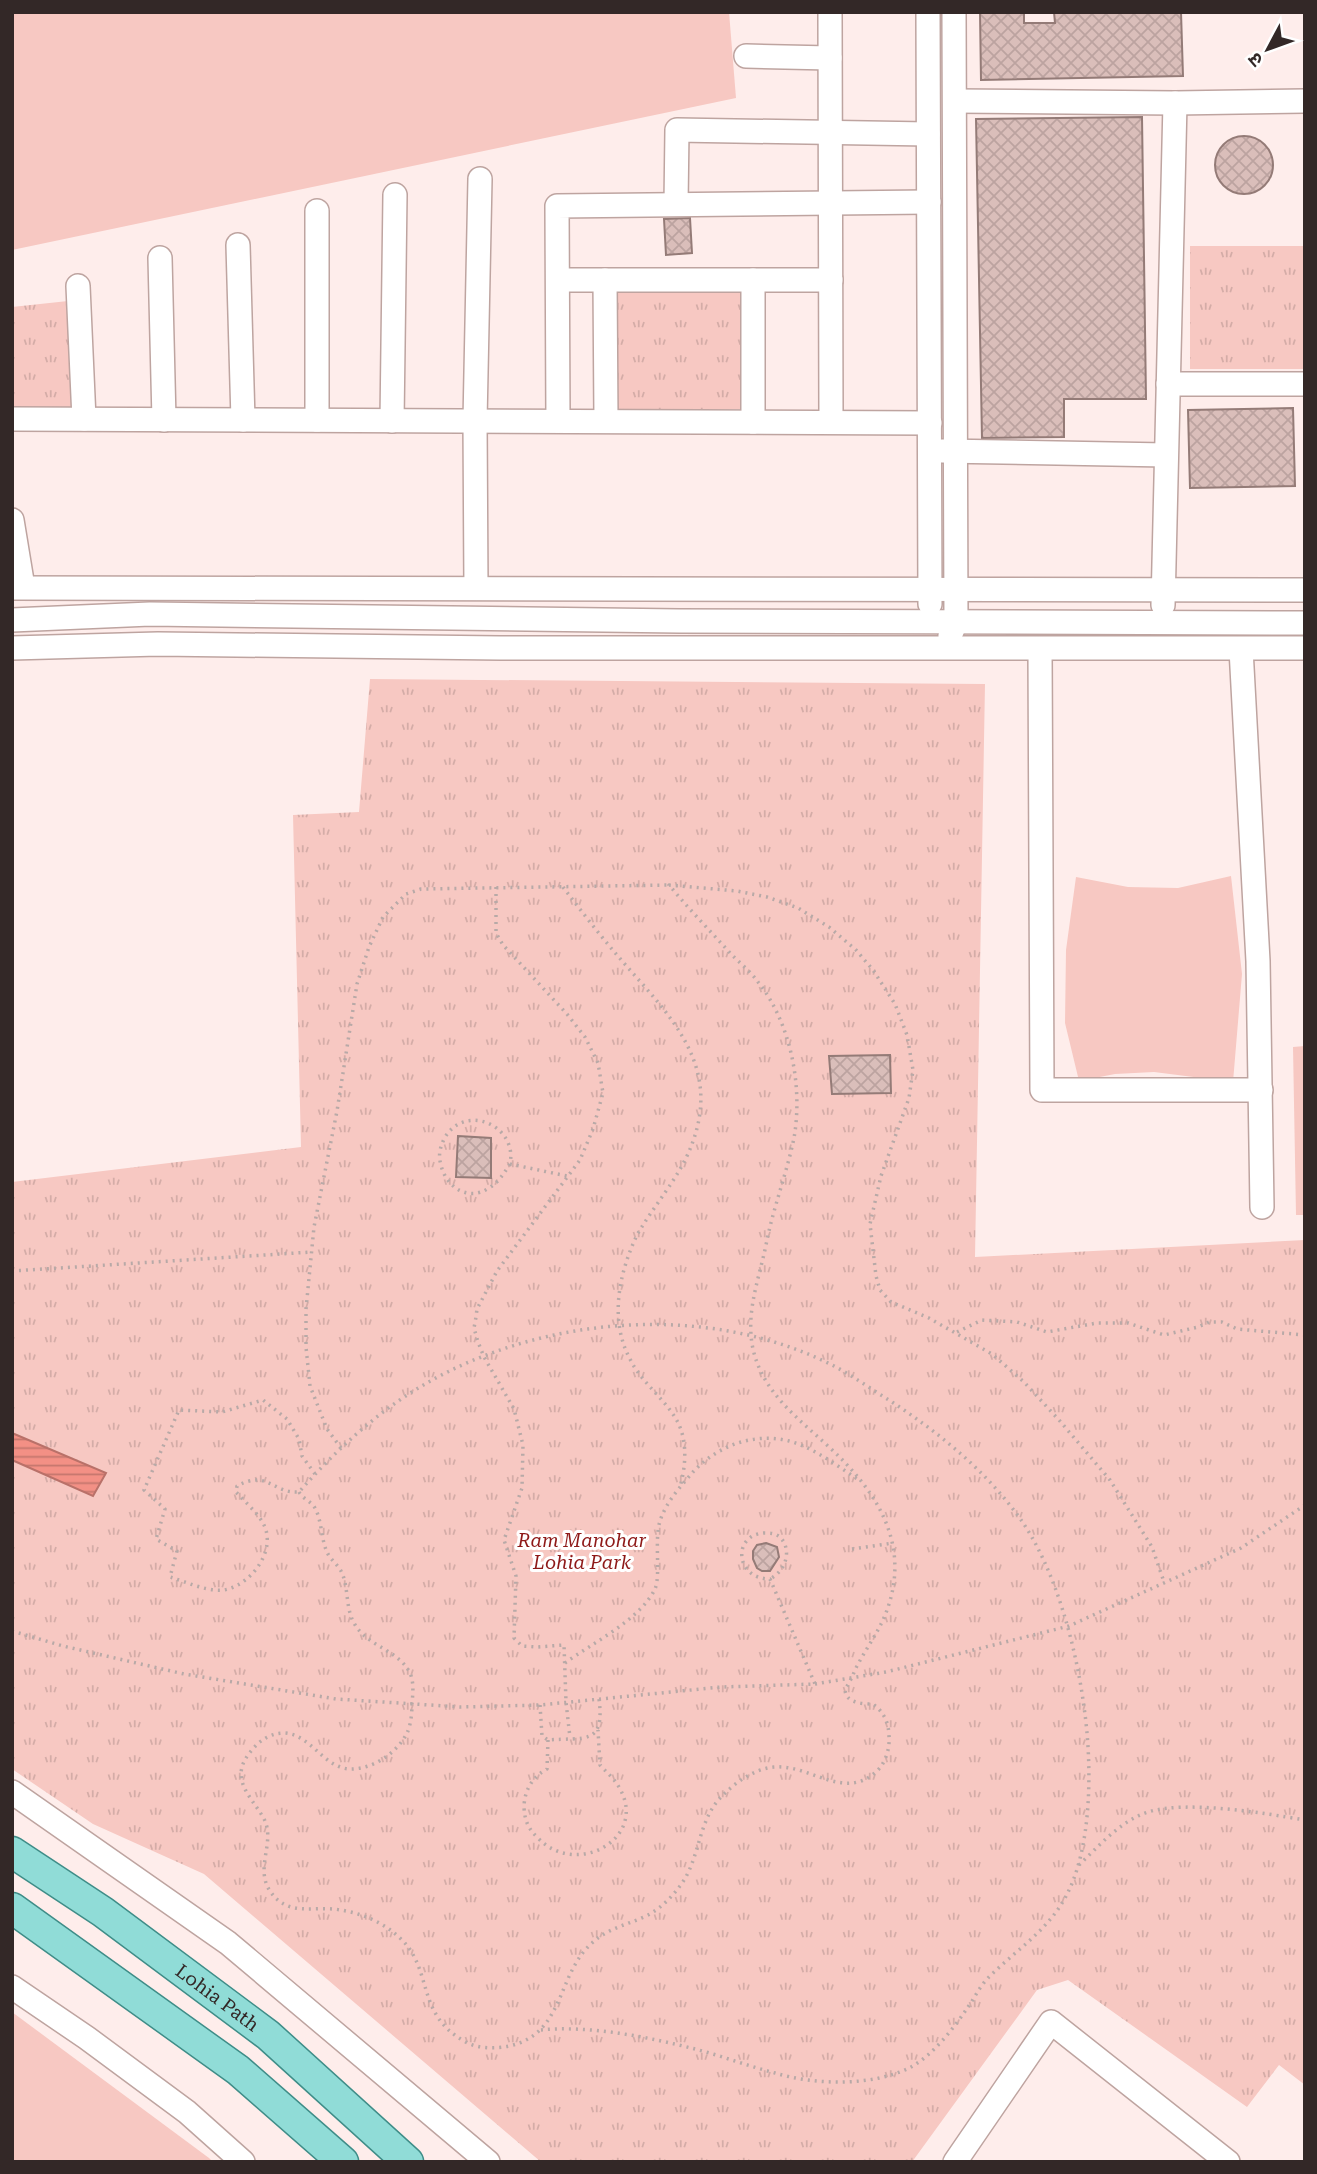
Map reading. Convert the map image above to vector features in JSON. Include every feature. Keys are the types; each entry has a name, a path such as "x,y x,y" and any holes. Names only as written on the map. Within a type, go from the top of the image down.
{"main road":[{"name":"Lohia Path","path":"12,1852 103,1913 268,2035 408,2162"},
{"path":"12,1908 238,2070 343,2162"}],"street":[{"path":"830,12 831,422"},
{"path":"928,12 930,590 931,622 944,649"},
{"path":"944,649 956,622 954,12"},
{"path":"746,56 830,58"},
{"path":"955,101 1305,101"},
{"path":"1162,622 1175,103"},
{"path":"676,204 677,130 928,134"},
{"path":"476,589 475,421 480,179"},
{"path":"392,421 394,195"},
{"path":"558,421 557,206 929,202"},
{"path":"317,211 317,420"},
{"path":"238,245 243,420"},
{"path":"160,258 164,420"},
{"path":"558,280 831,280"},
{"path":"605,280 606,421"},
{"path":"753,422 754,280"},
{"path":"78,286 85,419"},
{"path":"1168,384 1305,384"},
{"path":"12,419 930,422"},
{"path":"930,450 1166,455"},
{"path":"12,520 18,587 1305,590"},
{"path":"12,620 150,614 637,621 1305,623"},
{"path":"12,648 158,644 500,648 1305,648"},
{"path":"1040,649 1042,1090 1261,1090"},
{"path":"1241,649 1258,961 1262,1207"},
{"path":"12,1792 228,1943 488,2162"},
{"path":"12,1987 187,2112 243,2162"},
{"path":"955,2162 1051,2022 1218,2159"}],"path":[{"path":"299,1492 315,1508 327,1552 342,1572 347,1603 355,1624 371,1643 394,1656 412,1676 412,1704 407,1734 379,1762 368,1766 352,1769 336,1766 316,1748 292,1734 271,1735 247,1755 240,1772 243,1786 267,1823 269,1840 264,1858 266,1882 271,1893 295,1910 330,1909 360,1914 374,1919 398,1936 411,1949 417,1961 428,2000 436,2015 458,2038 470,2045 503,2048 527,2041 540,2031 554,2012 573,1965 586,1948 607,1931 649,1915 663,1906 680,1886 693,1864 707,1817 713,1806 734,1785 752,1773 776,1767 806,1771 841,1784 860,1782 878,1770 883,1763 890,1739 885,1716 873,1704 860,1704 849,1698 845,1689 872,1642 890,1601 896,1575 893,1543 880,1507 864,1484 786,1408 764,1382 750,1336 755,1287 794,1137 795,1079 791,1053 776,1010 759,982 696,918 669,885"},
{"path":"341,1448 327,1429 310,1386 306,1309 314,1227 337,1111 356,984 376,930 393,906 406,894 421,889 669,885 737,891 767,897 798,908 856,950 888,992 907,1035 913,1070 909,1098 881,1176 870,1224 880,1290 891,1302 909,1308 992,1353 1024,1382 1110,1480 1152,1547 1164,1582"},
{"path":"496,887 496,933 503,945 585,1037 598,1063 603,1093 593,1129 580,1160 496,1271 477,1309 474,1328 484,1357 514,1409 523,1445 522,1488 504,1540 516,1576 514,1637 522,1646 564,1645 570,1738"},
{"path":"563,887 671,1018 688,1044 697,1066 701,1088 697,1129 692,1147 630,1249 618,1293 619,1328 623,1344 636,1370 676,1418 681,1430 685,1457 680,1487"},
{"path":"476,1120 503,1133 512,1154 510,1164 500,1180 487,1190 461,1193 451,1186 443,1173 439,1160 440,1149 453,1127 464,1121 476,1120"},
{"path":"510,1164 567,1176"},
{"path":"12,1271 312,1252"},
{"path":"956,1332 982,1320 1017,1322 1047,1332 1097,1324 1128,1324 1164,1335 1209,1322 1222,1322 1237,1329 1305,1335"},
{"path":"299,1492 356,1434 423,1385 484,1357 570,1332 655,1323 681,1325 738,1332 805,1353 836,1367 914,1417 988,1479 1021,1520 1041,1557 1069,1626 1081,1684 1089,1758 1088,1804 1077,1867 1066,1897 1053,1916 1030,1942 1007,1959 981,1986 966,2010 925,2056 911,2067 884,2076 853,2082 830,2082 781,2075 695,2049 658,2041 583,2030 558,2028 540,2031"},
{"path":"299,1492 285,1491 258,1479 237,1486 236,1492 259,1518 267,1537 259,1566 246,1580 227,1590 206,1588 170,1577 177,1551 156,1539 166,1509 144,1490 179,1410 222,1412 263,1400 286,1419 299,1439 303,1456 315,1474"},
{"path":"565,1663 642,1607 656,1588 657,1533 661,1518 680,1487 702,1462 729,1445 750,1440 789,1441 834,1463 864,1484"},
{"path":"12,1631 63,1646 184,1674 336,1699 490,1708 721,1687 815,1684 853,1678 1069,1626 1241,1548 1305,1505"},
{"path":"761,1533 774,1534 781,1538 786,1549 785,1564 771,1579 753,1576 742,1561 741,1553 747,1541 761,1533"},
{"path":"852,1549 893,1543"},
{"path":"771,1579 815,1684"},
{"path":"540,1705 542,1736 548,1740 590,1736 601,1724 599,1699"},
{"path":"548,1740 547,1769 535,1778 526,1793 527,1826 549,1848 566,1855 587,1855 606,1846 625,1822 626,1808 621,1791 600,1765 598,1730"},
{"path":"1077,1867 1112,1834 1146,1812 1179,1806 1305,1820"}],"green space":[{"path":"12,12 729,12 736,98 12,250"},
{"path":"1190,246 1305,246 1305,369 1190,369"},
{"path":"742,289 745,409 618,411 615,291"},
{"path":"68,301 75,410 12,410 12,307"},
{"name":"Ram Manohar Lohia Park","path":"370,679 985,684 975,1257 1305,1240 1305,2085 1279,2065 1247,2107 1068,1980 1037,1990 912,2162 541,2162 204,1874 93,1824 12,1769 12,1182 301,1147 293,815 359,812"},
{"path":"1231,876 1242,974 1233,1082 1154,1072 1115,1074 1079,1081 1065,1023 1066,950 1076,877 1128,887 1178,888"},
{"path":"1305,1046 1305,1215 1296,1215 1293,1047"},
{"path":"12,2012 209,2158 213,2162 12,2162"}],"shaded area":[{"path":"12,1433 106,1473 93,1496 12,1460"}],"building":[{"path":"980,12 1024,12 1024,23 1055,23 1054,12 1181,12 1183,76 981,80"},
{"path":"1142,117 1146,399 1064,399 1064,437 982,438 976,119"},
{"path":"1238,136 1250,136 1265,144 1273,159 1273,171 1265,186 1250,194 1238,194 1223,186 1215,171 1215,159 1223,144"},
{"path":"690,218 692,253 666,255 664,219"},
{"path":"1293,408 1295,486 1190,488 1188,410"},
{"path":"890,1055 891,1093 832,1094 829,1056"},
{"path":"458,1136 491,1138 491,1178 456,1177"},
{"path":"766,1543 777,1547 779,1557 770,1571 762,1571 757,1568 753,1551 757,1545"}]}
